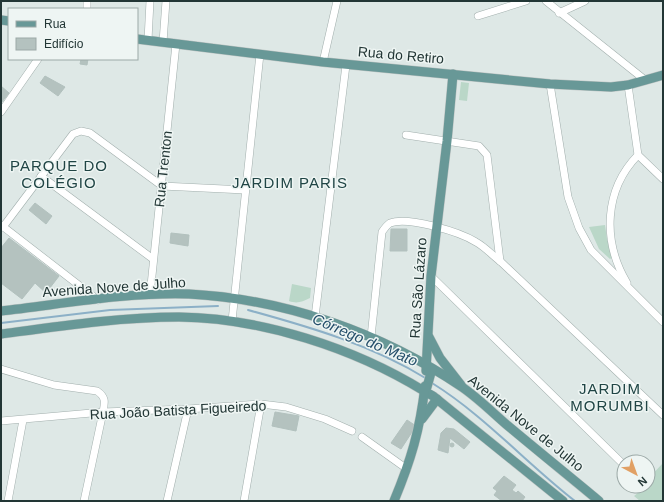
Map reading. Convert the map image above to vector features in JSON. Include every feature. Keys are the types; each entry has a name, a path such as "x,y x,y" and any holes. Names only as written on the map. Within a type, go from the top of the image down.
{"main road":[{"name":"Rua do Retiro","path":"138,39 346,65 550,84 611,87 628,85 663,75"},
{"name":"Rua São Lázaro","path":"394,501 407,469 421,420 425,388 429,371 428,336 431,276 438,227 453,74"},
{"name":"Avenida Nove de Julho","path":"1,311 150,295 188,294 234,300 315,317 371,337 429,371 463,387 599,501"},
{"path":"1,334 102,321 180,317 232,318 310,339 360,357 425,388 563,501"},
{"path":"428,336 440,358 463,387"},
{"path":"421,420 438,399"}],"street":[{"path":"148,40 150,1"},
{"path":"163,42 166,1"},
{"path":"323,62 337,1"},
{"path":"478,16 526,1"},
{"path":"546,1 559,13 645,80"},
{"path":"559,13 585,1"},
{"name":"Rua Trenton","path":"150,295 176,44"},
{"path":"232,318 260,54"},
{"path":"1,112 37,60"},
{"path":"315,317 346,65"},
{"path":"550,84 568,197 579,228 591,250 663,322"},
{"path":"628,85 638,155 663,179"},
{"path":"98,300 2,226 73,134 81,131 90,133 162,186 245,190"},
{"path":"406,135 479,146 487,155 500,261"},
{"path":"634,294 620,272 614,254 609,229 612,199 620,178 638,155"},
{"path":"41,176 153,259"},
{"path":"371,337 382,232 389,224 400,221 438,227 461,234 477,242 500,261 663,415"},
{"path":"431,276 616,457"},
{"path":"1,369 54,385 97,391 103,395 105,400 103,412 84,501"},
{"path":"244,501 261,404"},
{"name":"Rua João Batista Figueiredo","path":"1,421 103,412 188,409 261,404 286,407 325,419 352,431"},
{"path":"167,501 188,409"},
{"path":"8,501 23,420"},
{"path":"362,437 407,469"}],"green space":[{"path":"461,82 469,83 467,101 459,100"},
{"path":"605,225 607,239 613,257 610,259 599,249 589,227"},
{"path":"292,284 311,288 310,298 300,302 289,301"},
{"path":"663,463 663,501 640,501 634,496 637,494 656,494 656,470"}],"building":[{"path":"81,60 88,60 87,65 80,64"},
{"path":"45,76 65,87 58,96 40,83"},
{"path":"1,86 9,93 1,103"},
{"path":"35,203 52,216 46,224 29,210"},
{"path":"391,229 407,229 407,251 390,251"},
{"path":"171,233 189,235 188,246 170,243"},
{"path":"9,238 59,276 46,293 35,283 22,299 1,283 1,248"},
{"path":"275,412 299,416 296,431 272,426"},
{"path":"407,420 416,426 401,449 391,443"},
{"path":"446,428 454,429 470,442 464,449 450,438 448,453 438,450 441,433"},
{"path":"450,443 454,443 454,447 450,447"},
{"path":"504,476 516,485 512,490 516,493 518,491 525,497 522,501 502,501 494,495 497,491 493,488"}],"waterway":[{"name":"Córrego do Mato","path":"1,323 110,310 218,306"},
{"name":"Córrego do Mato","path":"248,310 340,338 385,356 427,379"},
{"name":"Córrego do Mato","path":"432,383 470,410 575,501"}],"district":[{"name":"PARQUE DO COLÉGIO","path":"59,174"},
{"name":"JARDIM PARIS","path":"290,183"},
{"name":"JARDIM MORUMBI","path":"610,398"}]}
